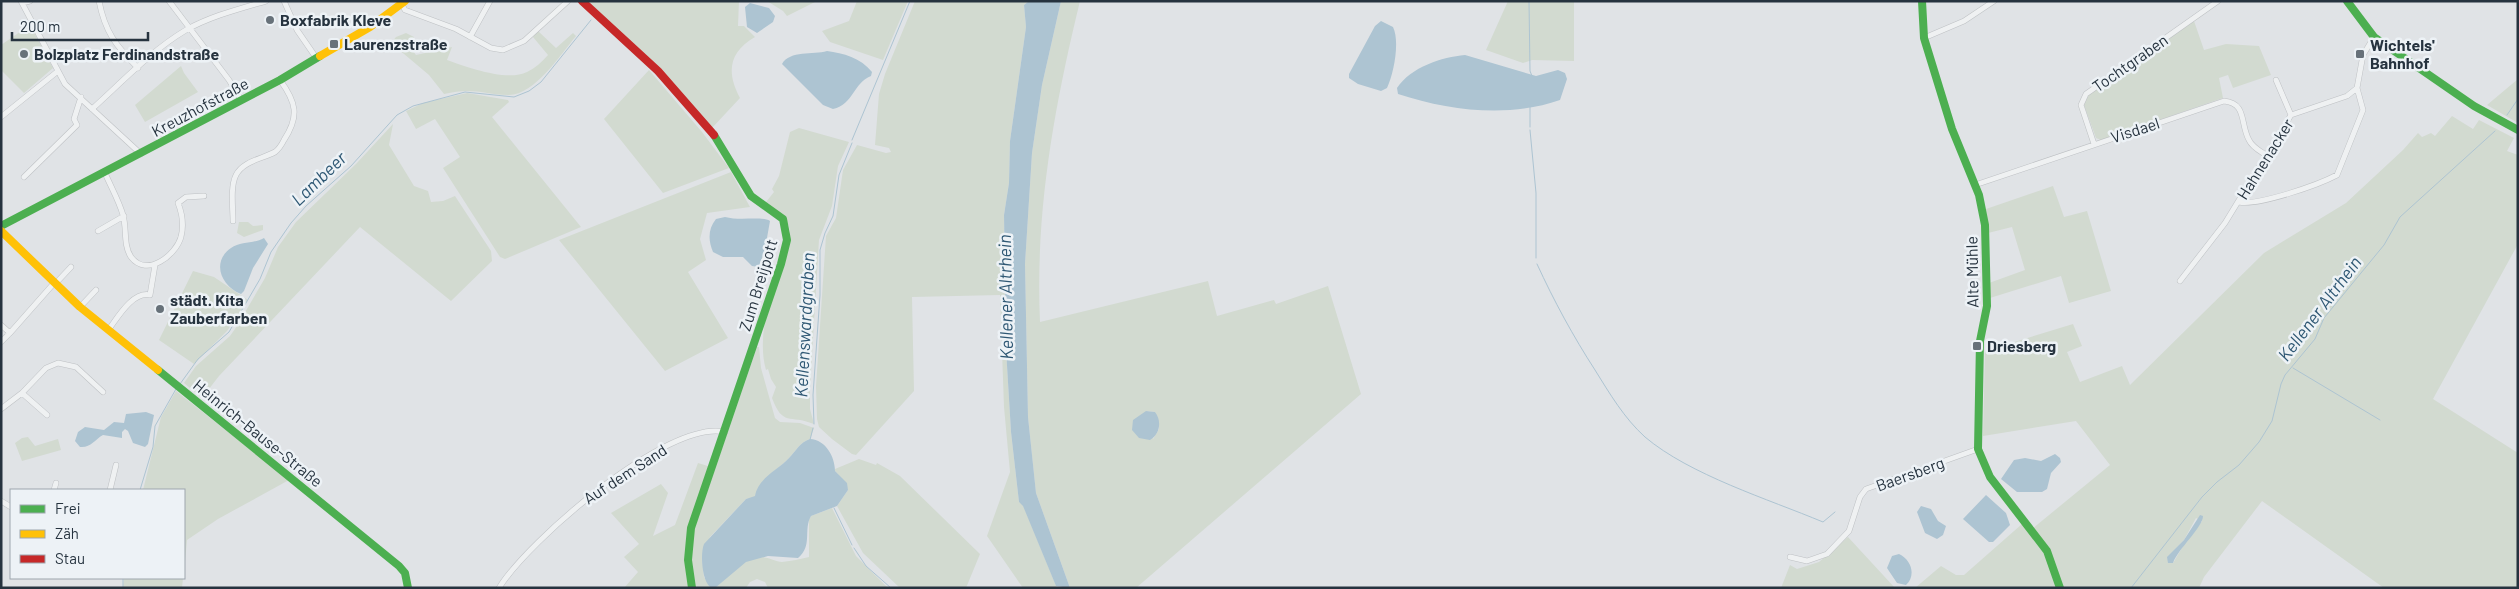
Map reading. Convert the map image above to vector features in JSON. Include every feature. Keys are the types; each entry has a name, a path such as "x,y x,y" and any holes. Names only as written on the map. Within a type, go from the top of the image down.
{"street":[{"path":"30,1 22,2 65,84 141,155"},
{"path":"99,1 106,28 113,42 138,68"},
{"path":"169,1 188,29 229,80 241,100"},
{"path":"92,109 138,68 188,29 220,15 266,1"},
{"path":"284,1 297,30 317,59"},
{"path":"470,37 490,1"},
{"path":"403,3 405,10 456,29 491,48 503,50 515,47 568,1"},
{"name":"Zum Breijpott","path":"582,1 647,60 686,102 725,150 751,197 777,212 785,223 788,238 689,536 688,560 692,588"},
{"name":"Alte Mühle","path":"1922,1 1924,38 1952,128 1975,185 1985,225 1987,306 1980,341 1978,449 1982,463 1993,480 2048,552 2060,588"},
{"path":"1924,38 1964,21 1994,1"},
{"name":"Tochtgraben","path":"2094,144 2081,105 2086,94 2218,1"},
{"path":"2347,1 2374,37 2431,78 2502,123 2518,130"},
{"name":"Kreuzhofstraße","path":"1,226 141,155 280,80 370,28 403,3"},
{"path":"2239,202 2247,204 2293,192 2337,175 2363,110 2357,88 2363,56 2374,37"},
{"path":"2,116 58,71"},
{"path":"233,221 235,176 240,169 256,159 278,150 293,122 295,111 291,96 280,80"},
{"path":"2276,80 2291,114"},
{"name":"Hahnenacker","path":"2180,281 2239,202 2291,114 2347,96 2357,88"},
{"path":"24,177 77,125 74,119 81,97"},
{"name":"Visdael","path":"1975,185 2224,101 2233,102 2239,107 2250,143 2266,156"},
{"path":"105,173 124,216 128,248 132,257 140,264 155,264 172,252 181,237 183,221 178,203 186,197 204,196"},
{"path":"98,231 124,216"},
{"name":"Heinrich-Bause-Straße","path":"1,231 80,307 399,566 405,573 408,588"},
{"path":"108,329 134,299 143,294 150,295 155,264"},
{"path":"1,342 71,267"},
{"path":"80,307 96,290"},
{"path":"1,325 10,333"},
{"path":"1,409 22,393 46,368 58,362 76,367 102,392"},
{"path":"22,393 46,415"},
{"name":"Auf dem Sand","path":"499,588 509,571 592,492 675,442 703,433 725,432"},
{"name":"Baersberg","path":"1790,557 1807,561 1827,554 1849,531 1860,497 1866,490 1978,449"},
{"path":"110,489 116,465"},
{"path":"54,489 56,483"}],"shaded area":[{"path":"586,1 739,1 738,26 744,26 755,37 740,49 732,63 733,80 740,98 712,128"},
{"path":"767,1 817,1 787,16 783,11"},
{"path":"857,1 908,1 883,60 830,42 822,31 849,21"},
{"path":"915,1 1029,1 1024,5 1026,27 1010,141 1009,183 1004,215 1006,349 1011,432 1019,502 1023,505 1057,588 1023,588 987,536 1010,472 1004,407 1000,295 912,297 914,391 856,455 832,439 819,427 817,419 816,386 826,236 836,218 843,170 857,145 886,153 891,152 889,148 875,145 879,94 885,74"},
{"path":"1061,1 1080,1 1062,81 1048,160 1040,240 1040,322 1208,281 1217,316 1274,300 1276,304 1328,286 1361,394 1136,588 1070,588 1036,493 1028,417 1025,264 1032,153 1042,85","holes":["1146,411 1155,412 1159,429 1153,439"]},
{"path":"1508,1 1574,1 1574,61 1532,60 1523,63 1486,50"},
{"path":"2194,21 2204,50 2226,44 2259,46 2271,75 2233,88 2228,75 2219,78 2223,98 2101,140 2096,138 2084,105 2088,95"},
{"path":"30,25 53,68 24,93 1,70 1,45"},
{"path":"538,31 556,48 573,33 576,36 537,82 527,89 508,95 470,91 444,94 429,75 391,43 396,37 406,33 414,37 410,47 416,55 452,47 447,60 487,72 519,75 533,69 548,55 533,37"},
{"path":"181,66 198,92 145,122 135,105"},
{"path":"649,70 702,132 729,168 663,193 604,119"},
{"path":"2518,79 2518,123 2487,105"},
{"path":"467,93 508,100 509,102 492,117 581,227 505,259 500,257 443,168 460,157 435,119 416,129 406,111 423,103"},
{"path":"2452,116 2473,129 2479,120 2514,138 2507,151 2518,155 2518,244 2433,399 2518,453 2518,588 2384,588 2262,501 2204,577 2199,588 2062,588 2055,567 2032,529 2110,465 2076,421 1983,436 1985,351 2073,324 2082,346 2067,352 2080,382 2122,366 2130,385 2264,253 2346,203 2403,150 2418,133 2422,137 2431,133 2435,136","holes":["2196,518 2202,521 2186,541 2173,563 2168,557 2184,540"]},
{"path":"393,124 389,145 414,186 428,191 431,202 443,201 455,196 491,251 492,261 451,301 360,227 219,376 202,398 184,383 196,366 230,336 237,326 265,278 278,247 296,222 356,164"},
{"path":"799,128 849,142 838,166 832,206 819,240 810,388 810,409 814,424 788,418 780,413 772,398 776,387 768,369 766,370 763,354 765,319 769,300 790,231 784,218 766,202 774,192 772,189 779,176 790,132"},
{"path":"731,172 750,207 707,213 700,239 706,260 688,272 728,338 665,371 559,240"},
{"path":"2053,186 2064,217 2087,211 2111,291 2069,303 2061,276 1990,298 1989,283 2025,270 2012,227 1988,233 1986,209"},
{"path":"239,222 248,222 253,226 263,225 263,230 244,237 237,233"},
{"path":"193,271 214,277 248,300 227,331 194,364 159,340"},
{"path":"757,347 759,347 761,368 775,418 780,422 800,423 814,428 810,439 801,444 765,480 757,490 755,497 746,499 710,537 702,558 704,577 711,588 694,588 692,561 693,533"},
{"path":"176,391 289,480 218,519 187,540 185,561 185,489 143,489 161,417"},
{"path":"28,437 35,446 58,439 61,450 22,461 15,443 22,438"},
{"path":"859,459 876,465 877,463 900,476 980,554 966,588 900,588 863,553 837,506 848,490 844,481 835,471 835,469"},
{"path":"698,463 711,467 692,522 690,588 624,588 638,572 624,557 639,544 611,513 661,484 668,493 653,536 675,525"},
{"path":"832,508 856,556 888,588 768,588 765,582 757,579 750,582 746,588 715,588 741,564 753,558 763,557 782,562 809,557 809,520 811,516"},
{"path":"2022,524 2044,552 2058,588 1915,588 1941,566 1956,575 1964,575"},
{"path":"1848,537 1895,588 1781,588 1790,565 1797,569 1819,562"},
{"path":"124,579 183,579 182,588 123,588"}],"water":[{"path":"1029,1 1061,1 1042,85 1032,153 1025,264 1028,417 1036,493 1070,588 1056,586 1023,506 1019,502 1011,432 1006,349 1004,215 1009,183 1010,141 1026,27 1024,5"},
{"path":"750,3 769,8 775,16 773,22 757,33 747,27 745,7"},
{"path":"1381,21 1393,27 1396,48 1390,82 1387,88 1381,91 1358,84 1349,78 1349,74 1375,26"},
{"path":"827,51 851,57 863,63 872,72 871,76 860,83 845,103 833,109 823,105 782,64 790,57 796,55"},
{"path":"1465,55 1536,76 1558,70 1565,73 1567,79 1560,100 1541,106 1520,109 1479,110 1438,105 1398,94 1397,88 1410,74 1428,64"},
{"path":"725,217 770,221 765,249 759,267 752,266 743,257 723,257 713,252 710,243 711,227 716,219"},
{"path":"264,238 268,244 253,268 241,294 224,280 220,267 221,260 231,248"},
{"path":"1146,411 1155,412 1159,419 1158,431 1150,440 1139,438 1132,430 1133,420"},
{"path":"146,412 154,415 148,444 145,447 133,443 128,431 125,429 122,432 122,438 103,435 90,445 84,447 80,447 75,441 78,432 85,427 104,430 114,422 124,423 126,414"},
{"path":"810,439 821,442 828,450 835,466 835,471 847,483 848,490 837,506 811,516 807,543 803,553 798,558 768,556 746,562 715,588 710,587 705,579 702,567 704,544 746,499 755,496 764,479 785,462 801,444"},
{"path":"2055,454 2060,458 2061,462 2051,473 2047,489 2042,492 2017,492 2001,479 2014,460 2025,458 2041,461"},
{"path":"1986,495 2006,513 2010,525 1993,542 1989,542 1963,519"},
{"path":"1921,506 1931,509 1938,521 1946,526 1943,535 1937,539 1925,533 1917,512"},
{"path":"2200,515 2203,516 2199,526 2173,563 2168,563 2167,557 2184,540"},
{"path":"1899,554 1907,560 1911,568 1911,577 1906,585 1897,583 1887,568 1892,556"}],"waterway":[{"name":"Kellenswardgraben","path":"852,140 910,1"},
{"path":"1529,1 1530,71 1532,76"},
{"name":"Lambeer","path":"180,384 198,359 229,332 260,279 271,252 291,223 306,206 351,166 397,115 413,106 465,92 514,97 529,91 541,82 591,20"},
{"name":"Kellener Altrhein","path":"2507,115 2518,99"},
{"path":"1530,107 1530,127"},
{"path":"1530,130 1536,193 1536,258"},
{"name":"Kellener Altrhein","path":"2131,588 2202,497 2217,482 2239,465 2259,442 2272,421 2285,375 2315,339 2324,318 2384,245 2400,217 2495,131"},
{"name":"Kellenswardgraben","path":"814,424 813,395 820,295 820,250 833,216 839,175 852,143"},
{"path":"1537,264 1564,318 1587,357 1630,422 1645,437 1663,451 1684,463 1754,495 1823,522 1835,512"},
{"path":"2293,368 2380,420"},
{"name":"Lambeer","path":"140,489 153,447 155,426 176,389"},
{"name":"Kellenswardgraben","path":"810,440 813,428"},
{"name":"Kellenswardgraben","path":"834,508 852,545"},
{"name":"Kellenswardgraben","path":"854,548 866,566 891,588"},
{"name":"Lambeer","path":"123,579 123,588"}],"traffic: fast":[{"path":"1922,1 1924,38 1952,129 1979,195 1985,225 1987,306 1980,341 1978,449 1990,477 2047,551 2060,588"},
{"path":"2347,1 2374,37 2474,106 2518,130"},
{"path":"1,226 280,80 320,56"},
{"path":"692,588 688,560 691,528 781,264 787,240 783,219 751,196 714,135"},
{"path":"158,370 399,566 405,573 408,588"}],"traffic: slow":[{"path":"320,56 370,27 405,1"},
{"path":"1,231 80,307 158,370"}],"traffic: jam":[{"path":"582,1 658,71 714,135"}],"place":[{"name":"Boxfabrik Kleve","path":"270,20"},
{"name":"Laurenzstraße","path":"334,44"},
{"name":"Bolzplatz Ferdinandstraße","path":"24,54"},
{"name":"Wichtels' Bahnhof","path":"2360,54"},
{"name":"städt. Kita Zauberfarben","path":"160,309"},
{"name":"Driesberg","path":"1977,346"}]}
